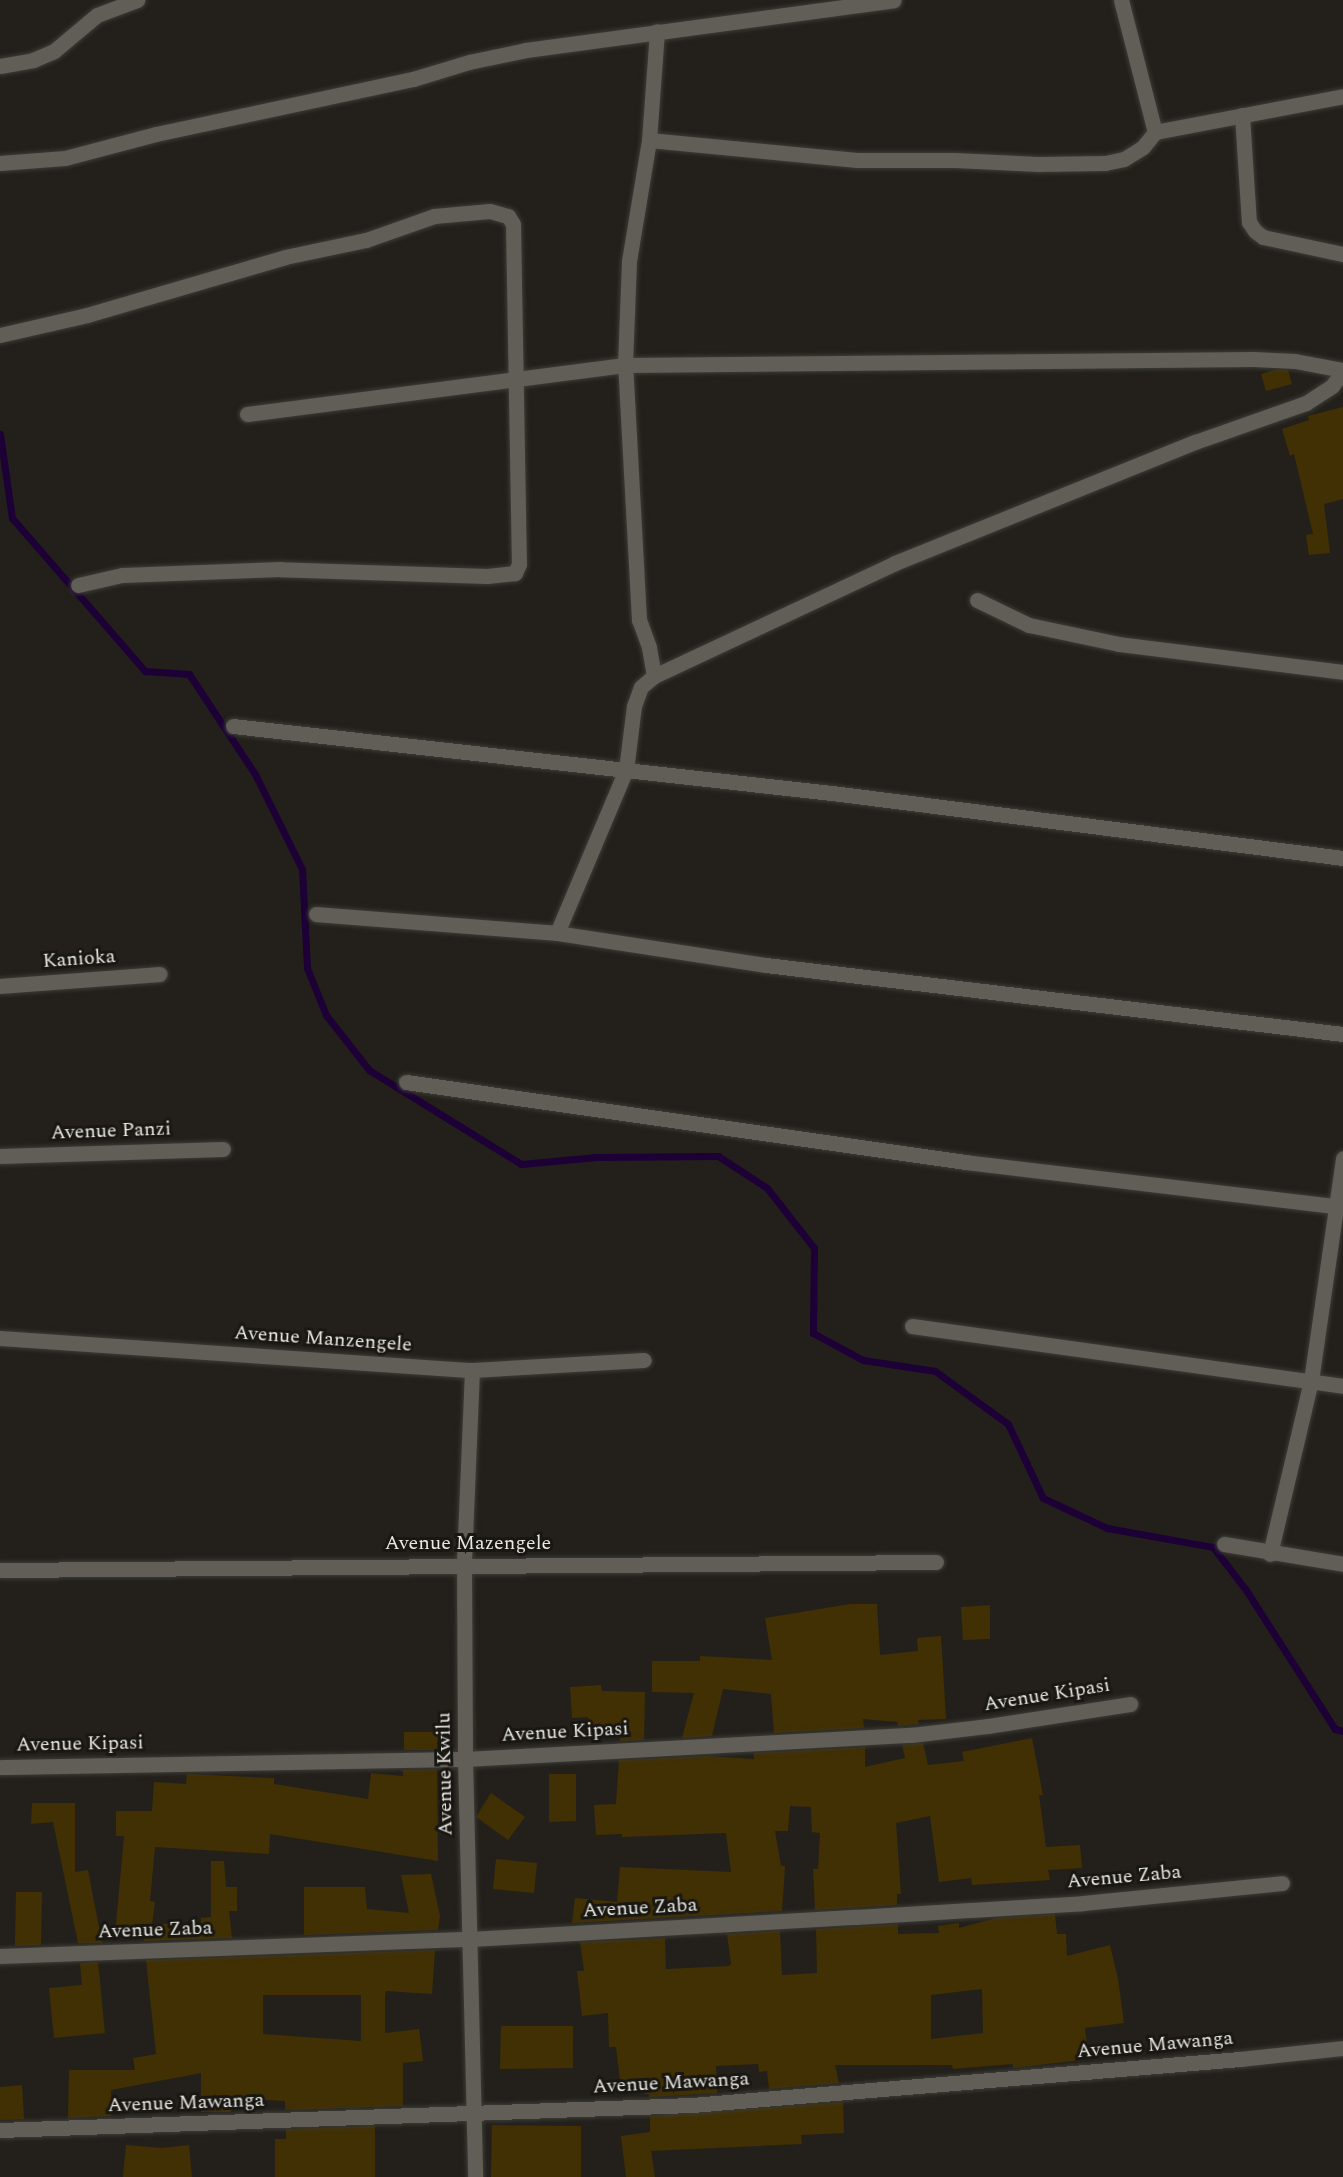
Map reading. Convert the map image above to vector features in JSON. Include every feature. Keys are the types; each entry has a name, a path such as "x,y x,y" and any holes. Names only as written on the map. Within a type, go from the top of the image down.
{"street":[{"path":"0,66 33,60 54,51 97,15 137,0"},
{"path":"0,163 65,158 156,134 413,79 469,62 526,50 894,0"},
{"path":"1121,0 1155,132"},
{"path":"654,676 649,647 639,620 625,365 629,261 649,140 657,31"},
{"path":"649,140 857,160 955,160 1038,164 1105,163 1124,159 1143,147 1155,132 1343,96"},
{"path":"1242,115 1249,222 1255,231 1263,237 1343,254"},
{"path":"0,335 87,315 285,257 366,240 434,216 489,211 508,216 513,224 519,564 514,573 487,576 280,569 122,575 78,585"},
{"path":"247,414 625,365 1253,358 1295,361 1343,371 1332,386 1306,403 1195,442 895,563 654,676 641,687 634,706 626,770 557,933"},
{"path":"977,600 1029,625 1119,644 1343,672"},
{"path":"233,726 626,770 1343,858"},
{"path":"316,914 557,933 766,965 1343,1034"},
{"name":"Kanioka","path":"0,986 160,974"},
{"path":"406,1082 965,1162 1339,1206"},
{"name":"Avenue Panzi","path":"0,1156 223,1149"},
{"path":"1270,1554 1311,1381 1339,1206 1343,1158"},
{"path":"912,1326 1343,1386"},
{"name":"Avenue Manzengele","path":"0,1338 472,1370 644,1360"},
{"name":"Avenue Kwilu","path":"472,1370 464,1564 465,1759 475,2177"},
{"path":"1224,1544 1270,1554 1343,1564"},
{"name":"Avenue Mazengele","path":"0,1570 464,1564 936,1562"},
{"name":"Avenue Kipasi","path":"0,1767 465,1759 911,1735 988,1726 1130,1704"},
{"name":"Avenue Zaba","path":"0,1956 470,1939 1083,1903 1282,1883"},
{"name":"Avenue Mawanga","path":"0,2130 692,2105 1240,2059 1343,2048"}],"building":[{"path":"1275,370 1288,370 1292,384 1266,391 1261,374"},
{"path":"1343,407 1343,499 1324,504 1330,553 1309,555 1306,535 1313,534 1294,454 1290,456 1282,429 1309,420 1308,416"},
{"path":"850,1604 877,1604 880,1655 918,1651 917,1638 941,1636 946,1719 918,1720 919,1724 898,1726 897,1722 863,1719 864,1728 774,1733 771,1694 723,1689 712,1736 682,1738 694,1693 652,1692 652,1661 700,1661 700,1656 772,1660 765,1618"},
{"path":"990,1605 990,1639 963,1640 961,1607"},
{"path":"601,1685 602,1691 645,1692 644,1740 620,1741 620,1736 588,1736 588,1717 572,1718 570,1687"},
{"path":"404,1732 438,1732 437,1750 404,1750"},
{"path":"1032,1738 1043,1795 1039,1795 1046,1847 1080,1845 1082,1868 1048,1870 1050,1880 972,1885 971,1878 939,1882 930,1816 896,1823 901,1894 897,1894 897,1905 815,1910 813,1869 818,1869 820,1833 812,1832 811,1807 790,1806 788,1831 775,1831 781,1866 785,1866 782,1911 572,1923 575,1898 617,1902 620,1867 731,1872 726,1833 622,1837 622,1834 596,1835 594,1805 616,1804 619,1760 707,1756 754,1759 754,1753 865,1747 865,1767 905,1758 902,1745 923,1743 928,1765 964,1761 962,1752"},
{"path":"437,1769 438,1861 270,1834 269,1854 155,1847 150,1901 155,1902 152,1924 201,1924 201,1918 211,1917 211,1861 224,1861 226,1887 237,1887 237,1911 229,1911 232,1938 144,1941 144,1939 115,1935 124,1836 116,1836 116,1811 152,1811 154,1782 186,1784 187,1774 274,1778 274,1784 368,1799 371,1773 403,1776 403,1770"},
{"path":"549,1774 576,1774 576,1821 549,1822"},
{"path":"491,1793 525,1817 508,1840 476,1817"},
{"path":"32,1803 75,1803 75,1872 88,1870 102,1943 78,1943 53,1822 31,1824"},
{"path":"496,1859 537,1863 534,1893 493,1889"},
{"path":"431,1874 440,1916 438,1930 304,1935 304,1887 365,1887 367,1909 409,1913 401,1875"},
{"path":"16,1892 42,1892 41,1945 15,1946"},
{"path":"1055,1914 1057,1934 1066,1934 1067,1956 1110,1945 1118,1979 1124,2023 1085,2028 1089,2059 1013,2068 1013,2064 953,2069 952,2065 835,2065 839,2083 769,2089 767,2071 759,2072 758,2064 716,2066 717,2093 649,2097 649,2094 644,2094 644,2085 621,2088 616,2047 609,2047 608,2013 582,2016 577,1971 584,1971 580,1942 665,1938 666,1969 729,1966 731,1964 727,1934 780,1931 782,1975 817,1973 816,1929 898,1924 898,1934 939,1933 938,1926 959,1923 959,1928 996,1918","holes":["982,1989 983,2033 931,2039 931,1995"]},
{"path":"435,1950 432,1994 386,1991 385,1995 385,2033 419,2029 423,2061 403,2063 403,2106 285,2110 285,2101 231,2098 231,2112 201,2112 201,2073 111,2090 111,2116 68,2118 69,2070 135,2070 133,2058 156,2054 146,1960","holes":["263,1995 361,1995 361,2041 263,2034"]},
{"path":"98,1962 105,2033 54,2038 49,1988 82,1985 80,1963"},
{"path":"501,2026 573,2026 573,2068 500,2069"},
{"path":"22,2085 24,2119 0,2120 0,2087"},
{"path":"843,2102 844,2133 801,2135 802,2144 651,2151 655,2177 626,2177 621,2136 650,2132 650,2116"},
{"path":"492,2125 581,2126 581,2177 491,2177"},
{"path":"375,2126 375,2177 275,2177 275,2139 286,2139 286,2129"},
{"path":"126,2145 162,2148 189,2145 192,2177 123,2177"}],"waterway":[{"path":"0,434 12,518 145,671 189,674 255,774 302,869 307,968 326,1015 369,1070 521,1164 597,1157 718,1156 767,1188 814,1248 813,1333 863,1360 935,1371 1008,1424 1043,1498 1107,1528 1213,1547 1246,1590 1335,1729 1343,1731"}]}
